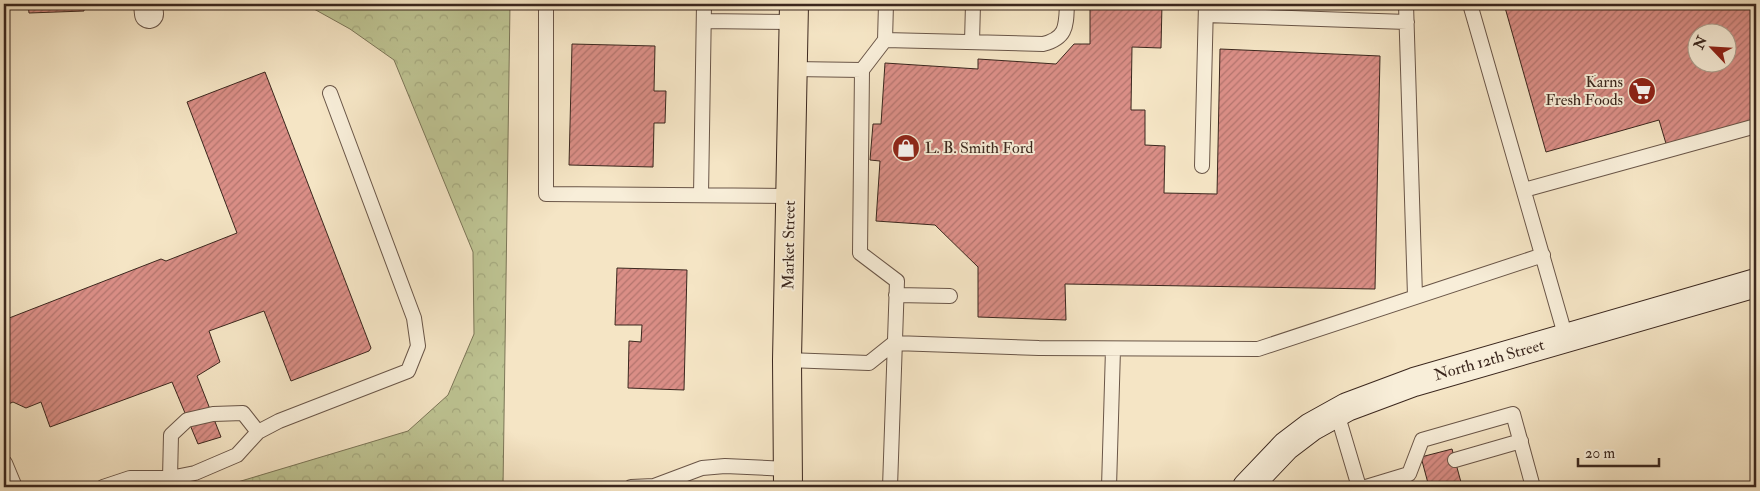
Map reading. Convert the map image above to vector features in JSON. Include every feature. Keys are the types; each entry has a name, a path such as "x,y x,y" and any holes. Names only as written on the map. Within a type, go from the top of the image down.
{"main road":[{"name":"Market Street","path":"788,478 787,360 794,13"},
{"name":"North 12th Street","path":"1247,487 1286,446 1312,427 1336,413 1414,382 1756,283"}],"lane":[{"path":"546,4 546,194 790,196"},
{"path":"701,195 704,4"},
{"path":"886,4 885,40 862,70 860,253 896,281 890,487"},
{"path":"972,42 973,4"},
{"path":"885,40 1043,44 1054,41 1063,33 1067,4"},
{"path":"1406,4 1416,296"},
{"path":"1470,4 1566,338"},
{"path":"1202,166 1206,9 1407,22"},
{"path":"704,21 794,13"},
{"path":"793,69 862,70"},
{"path":"103,487 130,478 170,482 237,455 258,432 278,421 408,371 418,346 414,318 330,93"},
{"path":"1524,190 1756,126"},
{"path":"787,360 869,363 894,343 1113,349 1258,349 1542,256"},
{"path":"896,295 950,296"},
{"path":"1109,487 1113,349"},
{"path":"170,482 171,435 187,420 214,414 243,413 258,432"},
{"path":"1336,413 1359,487"},
{"path":"1409,474 1422,440 1513,414 1533,487"},
{"path":"1455,460 1521,441"},
{"path":"5,463 15,487"},
{"path":"631,487 654,486 702,468 725,466 788,478"},
{"path":"1366,487 1424,469"}],"green space":[{"path":"305,4 510,4 503,487 221,487 408,431 448,395 474,334 473,252 394,60 350,29"}],"building":[{"path":"28,4 84,4 84,11 29,13"},
{"path":"204,4 262,4 262,5 204,7"},
{"path":"1090,4 1162,4 1161,48 1132,47 1131,110 1145,110 1145,145 1165,146 1164,193 1217,194 1220,49 1380,56 1375,289 1065,284 1066,320 978,317 978,267 935,225 876,221 880,161 870,160 873,124 881,124 885,63 978,69 978,59 1056,64 1074,44 1090,44"},
{"name":"Karns Fresh Foods","path":"1504,4 1756,4 1756,121 1667,147 1659,120 1546,152"},
{"path":"572,44 655,46 654,91 666,91 665,123 654,123 653,167 569,165"},
{"path":"265,72 371,348 369,351 291,381 264,311 209,331 220,362 197,376 221,437 198,444 172,382 50,427 41,402 26,408 13,402 4,406 4,320 161,259 166,261 237,233 187,102"},
{"path":"617,268 687,270 684,390 628,388 629,341 641,342 642,325 615,325"},
{"path":"1452,449 1462,486 1477,482 1478,487 1429,487 1421,457"}],"place":[{"name":"Karns Fresh Foods","path":"1642,91"},
{"name":"L. B. Smith Ford","path":"906,148"}]}
